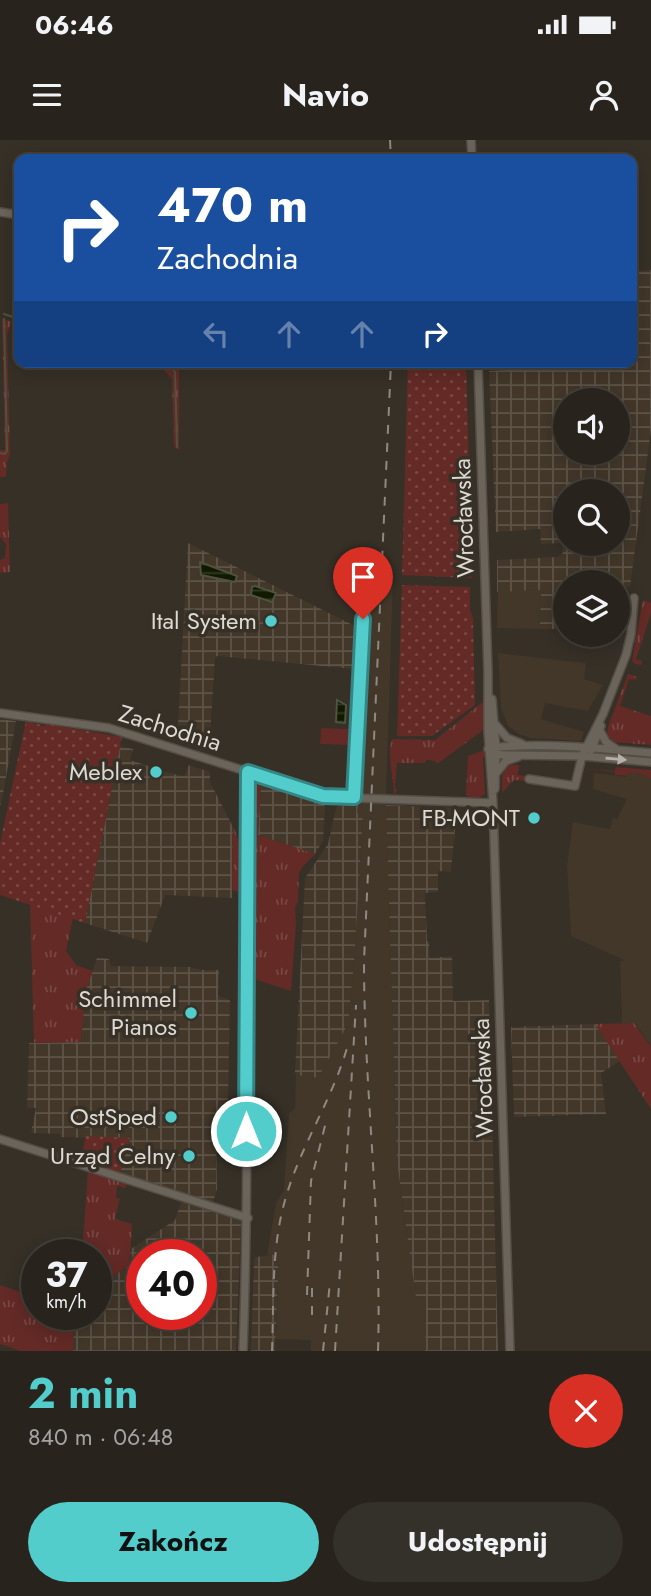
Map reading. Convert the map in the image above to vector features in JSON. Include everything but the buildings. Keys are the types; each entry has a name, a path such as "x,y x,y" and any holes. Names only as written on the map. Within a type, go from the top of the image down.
{"street":[{"name":"Wrocławska","path":"478,368 488,672 496,772 493,803"},
{"path":"354,797 360,656 370,576"},
{"path":"590,747 626,655 634,598"},
{"name":"Wrocławska","path":"488,672 495,725 493,803 510,1351"},
{"name":"Zachodnia","path":"0,713 109,728 323,796 493,803"},
{"path":"529,779 575,786 582,756 600,731 603,714"},
{"path":"495,725 506,738 526,745"},
{"path":"600,731 606,742 616,750"},
{"path":"494,750 526,745 651,753"},
{"path":"494,750 520,756 582,756 651,762"},
{"path":"496,772 506,761 520,756"},
{"path":"243,1351 248,1218 248,772"},
{"path":"0,1139 248,1218"}],"shaded area":[{"path":"651,270 651,430 630,587 630,570 553,570 553,629 540,629 541,590 497,592 497,560 558,556 630,556 630,479 553,479 553,543 541,544 540,529 496,532 489,371 637,368 637,271"},
{"path":"188,543 355,626 353,669 217,656 209,752 177,742"},
{"path":"200,562 237,576 235,582 201,575"},
{"path":"377,578 393,581 386,794 397,1162 416,1298 426,1300 425,1351 311,1351 311,1340 276,1339 279,1255 267,1255 276,1203 284,1190 289,1113 295,1109 296,1075 318,1078 348,1024 363,816 357,812 357,794 363,653 370,581"},
{"path":"252,587 276,593 272,602 251,595"},
{"path":"541,590 540,629 497,628 498,591"},
{"path":"498,653 586,663 584,679 603,685 588,711 545,703 541,719 584,732 581,741 531,738 508,726 501,708"},
{"path":"337,700 346,705 345,723 336,722"},
{"path":"0,719 16,721 1,805 0,805"},
{"path":"120,746 133,749 130,760 173,774 184,776 189,765 210,772 210,782 233,827 232,898 165,895 147,943 85,923"},
{"path":"627,772 639,773 651,779 651,1046 635,1023 622,1023 620,962 624,960 571,936 567,865 573,822 610,829 613,818 617,819 627,799 593,789 594,773 626,777"},
{"path":"261,781 323,802 323,841 315,854 258,835"},
{"path":"358,805 357,812 363,816 348,1024 318,1078 296,1075 305,878 328,844 336,808"},
{"path":"386,805 457,808 451,872 438,871 438,892 425,893 427,941 430,958 452,956 453,1001 489,1000 498,1351 425,1351 426,1300 416,1298 397,1162"},
{"path":"97,958 109,959 111,966 219,970 218,996 230,1000 228,1113 224,1143 216,1144 217,1189 213,1202 120,1173 130,1139 60,1137 60,1134 31,1133 36,1108 27,1108 29,1043 81,1042 85,992"},
{"path":"595,1024 620,1061 601,1073 606,1114 514,1117 511,1027"},
{"path":"181,1202 241,1221 236,1351 73,1351 74,1330 112,1330 112,1277 126,1268 126,1330 217,1330 217,1239 146,1239 175,1220"},
{"path":"279,1254 275,1351 251,1351 254,1260 255,1257"}],"green space":[{"path":"2,318 11,322 7,335 10,454 6,477 0,477 0,450 5,450"},
{"path":"161,368 179,368 179,450 174,444 172,379"},
{"path":"408,368 466,368 472,578 402,575"},
{"path":"8,503 10,572 0,573 0,560 5,558 6,544 0,537 0,504"},
{"path":"402,585 470,587 475,705 432,736 397,736"},
{"path":"643,600 651,603 651,613 636,659 642,661 641,665 632,661"},
{"path":"628,674 637,677 636,680 629,679 620,706 651,716 651,745 614,742 607,736"},
{"path":"484,701 485,721 482,731 437,764 435,761 426,760 425,763 397,763 395,794 390,758 392,739 435,740"},
{"path":"26,721 122,737 85,923 0,895 0,843"},
{"path":"321,728 349,729 348,745 320,744"},
{"path":"486,751 486,757 483,758 485,794 479,798 468,797 468,756"},
{"path":"509,765 519,765 518,775 528,776 528,781 514,780 502,793 502,775"},
{"path":"616,767 651,770 651,779 639,773 628,773 627,776 615,775 615,772 581,769 615,771"},
{"path":"261,781 258,835 315,854 299,873 291,991 251,978 252,786"},
{"path":"233,827 242,859 239,892 232,890"},
{"path":"30,904 73,918 66,951 76,965 93,971 85,992 81,1042 34,1043"},
{"path":"634,1023 651,1047 651,1109 595,1024"},
{"path":"86,1136 130,1138 120,1173 80,1160"},
{"path":"88,1170 126,1183 126,1188 117,1186 116,1198 120,1198 115,1219 132,1224 131,1239 126,1239 126,1268 112,1277 112,1239 83,1239"},
{"path":"0,1285 21,1292 21,1330 74,1330 73,1351 21,1351 0,1344"}],"waterway":[{"path":"4,314 14,317"},
{"path":"0,453 5,454 7,451 4,319"},
{"path":"170,368 175,372 177,447"}],"railway":[{"path":"390,140 391,154"},
{"path":"378,1351 378,1254 364,961 391,368"},
{"path":"335,1351 356,1005"},
{"path":"272,1351 274,1273 281,1216 292,1178 347,1048"},
{"path":"307,1295 311,1181 327,1118"},
{"path":"323,1351 330,1282"},
{"path":"312,1287 312,1315"}],"place":[{"name":"Ital System","path":"271,621"},
{"name":"Meblex","path":"156,772"},
{"name":"FB-MONT","path":"534,818"},
{"name":"Schimmel Pianos","path":"191,1013"},
{"name":"OstSped","path":"171,1117"},
{"name":"Urząd Celny","path":"189,1156"}],"route":[{"path":"246,1131 248,772 323,796 354,797 363,619"}]}
